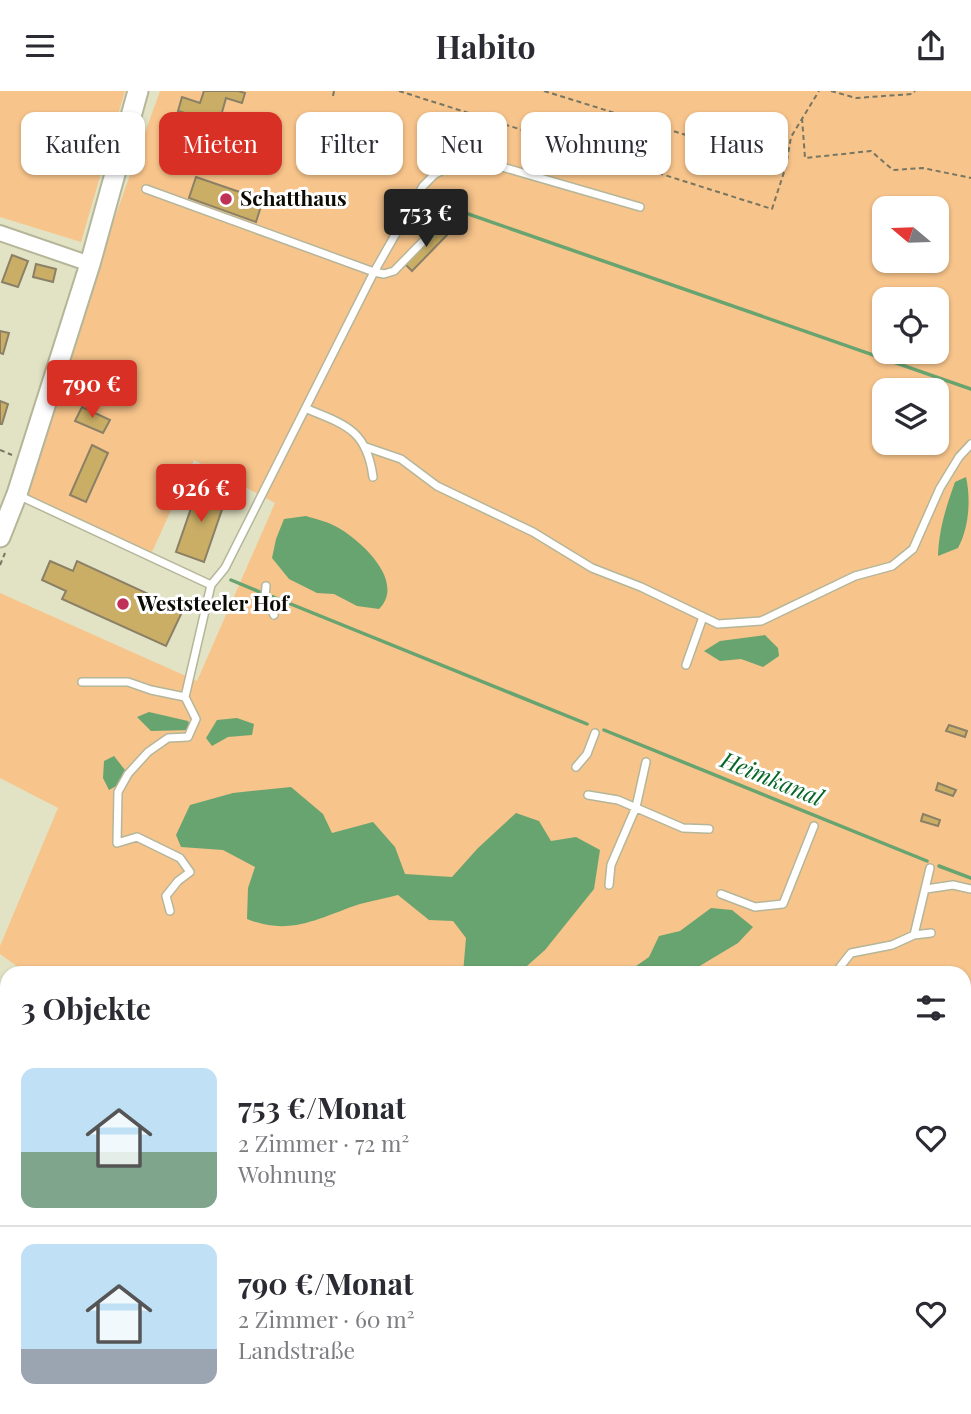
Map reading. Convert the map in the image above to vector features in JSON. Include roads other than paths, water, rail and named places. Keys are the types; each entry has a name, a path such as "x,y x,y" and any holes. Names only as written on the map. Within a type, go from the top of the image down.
{"street":[{"path":"0,537 17,494 90,264 138,91"},
{"path":"0,233 90,264"}],"lane":[{"path":"170,911 166,896 178,881 190,872 180,858 137,837 117,843 118,792 128,773 148,752 169,738 188,737 196,719 185,697 211,585 225,568 412,201 435,174 458,163 485,162 640,207"},
{"path":"146,189 384,274 394,271 438,226"},
{"path":"307,409 339,422 360,438 370,452 373,477"},
{"path":"366,447 401,459 437,486 533,532 592,568 641,587 718,624 761,621 856,576 892,566 913,549 940,488 959,457 971,444"},
{"path":"17,494 211,585"},
{"path":"265,586 265,598 274,615"},
{"path":"686,665 703,617"},
{"path":"82,682 128,682 185,697"},
{"path":"576,767 587,754 595,733"},
{"path":"609,885 611,865 636,808 646,762"},
{"path":"588,795 618,800 683,828 709,829"},
{"path":"721,894 755,907 783,904 814,827"},
{"path":"914,935 930,868"},
{"path":"926,889 953,885 971,889"},
{"path":"843,966 851,953 892,945 914,935 931,933"}],"waterway":[{"path":"431,201 971,389"},
{"name":"Heimkanal","path":"231,580 260,592"},
{"name":"Heimkanal","path":"271,596 587,724"},
{"name":"Heimkanal","path":"604,730 927,861"},
{"name":"Heimkanal","path":"939,866 971,878"}],"place":[{"name":"Schatthaus","path":"226,199"},
{"name":"Weststeeler Hof","path":"123,604"}]}
